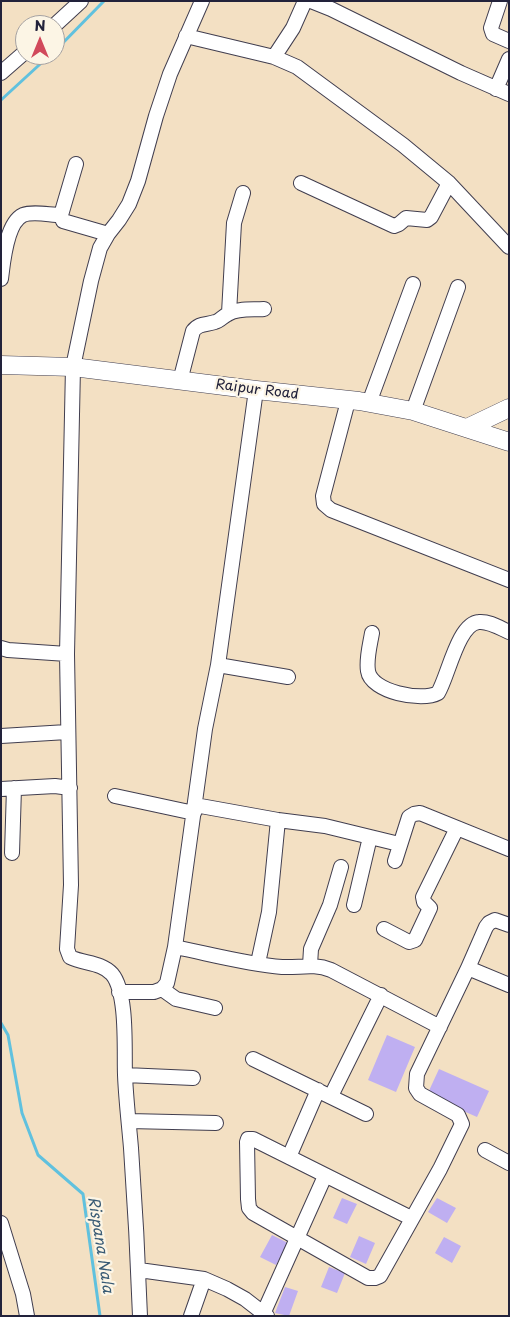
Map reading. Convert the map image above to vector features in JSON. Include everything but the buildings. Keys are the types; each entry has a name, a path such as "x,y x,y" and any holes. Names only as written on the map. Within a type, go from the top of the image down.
{"main road":[{"name":"Raipur Road","path":"1,364 73,367 368,403 413,411 467,428 508,438"},
{"path":"467,428 509,408"}],"street":[{"path":"65,16 81,1"},
{"path":"140,1316 125,1074 126,1046 119,992 112,975 99,964 80,962 70,957 67,949 71,885 66,654 73,367 100,248 129,204 138,181 164,93 202,1"},
{"path":"274,57 293,28 305,1"},
{"path":"311,1 502,91 509,59"},
{"path":"500,1 491,28 493,34 509,41"},
{"path":"186,36 274,57 296,67 403,145 449,183 509,247"},
{"path":"1,73 15,61"},
{"path":"76,164 62,215 63,221 67,224 108,234"},
{"path":"302,183 394,226 406,218 421,221 431,217 449,183"},
{"path":"229,313 233,232 238,207 244,194"},
{"path":"1,279 10,230 16,220 23,215 32,214 62,215"},
{"path":"368,403 413,284"},
{"path":"413,411 458,287"},
{"path":"180,381 193,331 196,327 219,321 229,313 264,309"},
{"path":"119,992 154,992 162,989 167,983 175,947 206,728 218,665 256,390"},
{"path":"348,401 324,496 324,504 331,510 509,580"},
{"path":"372,633 368,652 368,672 373,683 383,689 420,697 433,696 438,693 460,640 466,629 473,623 483,622 509,632"},
{"path":"1,648 66,654"},
{"path":"218,665 288,677"},
{"path":"1,736 67,732"},
{"path":"12,853 8,789 55,786 70,788"},
{"path":"115,796 194,809 325,826 399,844"},
{"path":"395,861 409,817 420,813 509,849"},
{"path":"258,963 269,912 278,820"},
{"path":"384,929 408,942 415,940 430,908 424,902 423,897 456,828"},
{"path":"354,905 370,837"},
{"path":"310,965 311,949 330,905 341,867"},
{"path":"411,1218 253,1139 248,1139 248,1199 249,1208 253,1213 368,1278 380,1276 440,1168 462,1124 458,1115 420,1094 416,1088 417,1074 489,923 495,920 509,925"},
{"path":"175,947 282,967 310,965 332,970 440,1027"},
{"path":"468,968 509,985"},
{"path":"162,989 176,999 215,1008"},
{"path":"332,1096 381,995"},
{"path":"253,1059 366,1114"},
{"path":"125,1074 193,1078"},
{"path":"289,1157 318,1090"},
{"path":"129,1121 216,1123"},
{"path":"485,1150 509,1163"},
{"path":"138,1270 204,1279 226,1288 245,1299 265,1315 297,1237 325,1176"},
{"path":"1,1223 23,1294 27,1316"},
{"path":"191,1316 204,1279"}],"waterway":[{"name":"Rispana Nala","path":"65,41 104,1"},
{"name":"Rispana Nala","path":"1,100 39,65"},
{"name":"Rispana Nala","path":"1,1023 8,1035 22,1113 38,1155 83,1194 100,1316"}]}
